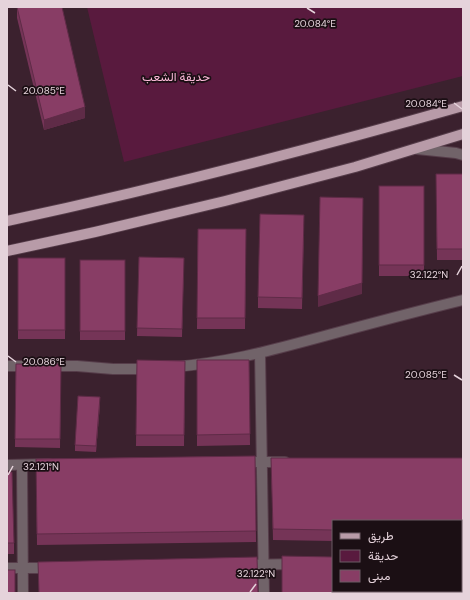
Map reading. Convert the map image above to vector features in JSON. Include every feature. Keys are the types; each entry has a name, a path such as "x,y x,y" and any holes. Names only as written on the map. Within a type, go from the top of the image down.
{"main road":[{"path":"7,221 150,189 269,159 463,106"},
{"path":"7,251 225,201 355,167 463,134"}],"street":[{"path":"417,149 463,155"},
{"path":"7,366 76,366 113,369 150,369 224,361 463,300"},
{"path":"260,353 264,593"},
{"path":"231,462 293,462"},
{"path":"7,465 61,464"},
{"path":"22,465 24,593"},
{"path":"232,565 302,564"},
{"path":"7,568 62,568"}],"green space":[{"name":"حديقة الشعب","path":"87,7 463,7 463,76 124,162"}],"building":[{"path":"17,7 62,7 85,107 44,120"},
{"path":"436,174 463,174 463,249 437,249"},
{"path":"379,186 424,186 424,265 379,265"},
{"path":"320,197 363,198 362,283 318,296"},
{"path":"260,214 304,215 302,298 258,297"},
{"path":"198,229 246,229 245,318 197,318"},
{"path":"139,257 184,258 182,329 137,328"},
{"path":"18,258 65,258 65,330 18,330"},
{"path":"80,260 125,260 125,331 80,331"},
{"path":"137,360 185,361 184,435 136,435"},
{"path":"197,360 249,360 250,434 197,435"},
{"path":"16,364 61,364 60,439 15,439"},
{"path":"78,396 100,397 96,446 75,445"},
{"path":"255,456 256,531 37,534 36,459"},
{"path":"271,458 463,458 463,532 462,520 332,520 332,530 273,529"},
{"path":"7,472 12,472 14,543 7,543"},
{"path":"282,556 332,557 332,592 462,592 463,558 463,593 282,593"},
{"path":"257,557 258,593 39,593 38,562"},
{"path":"7,570 15,570 15,593 7,593"}]}
